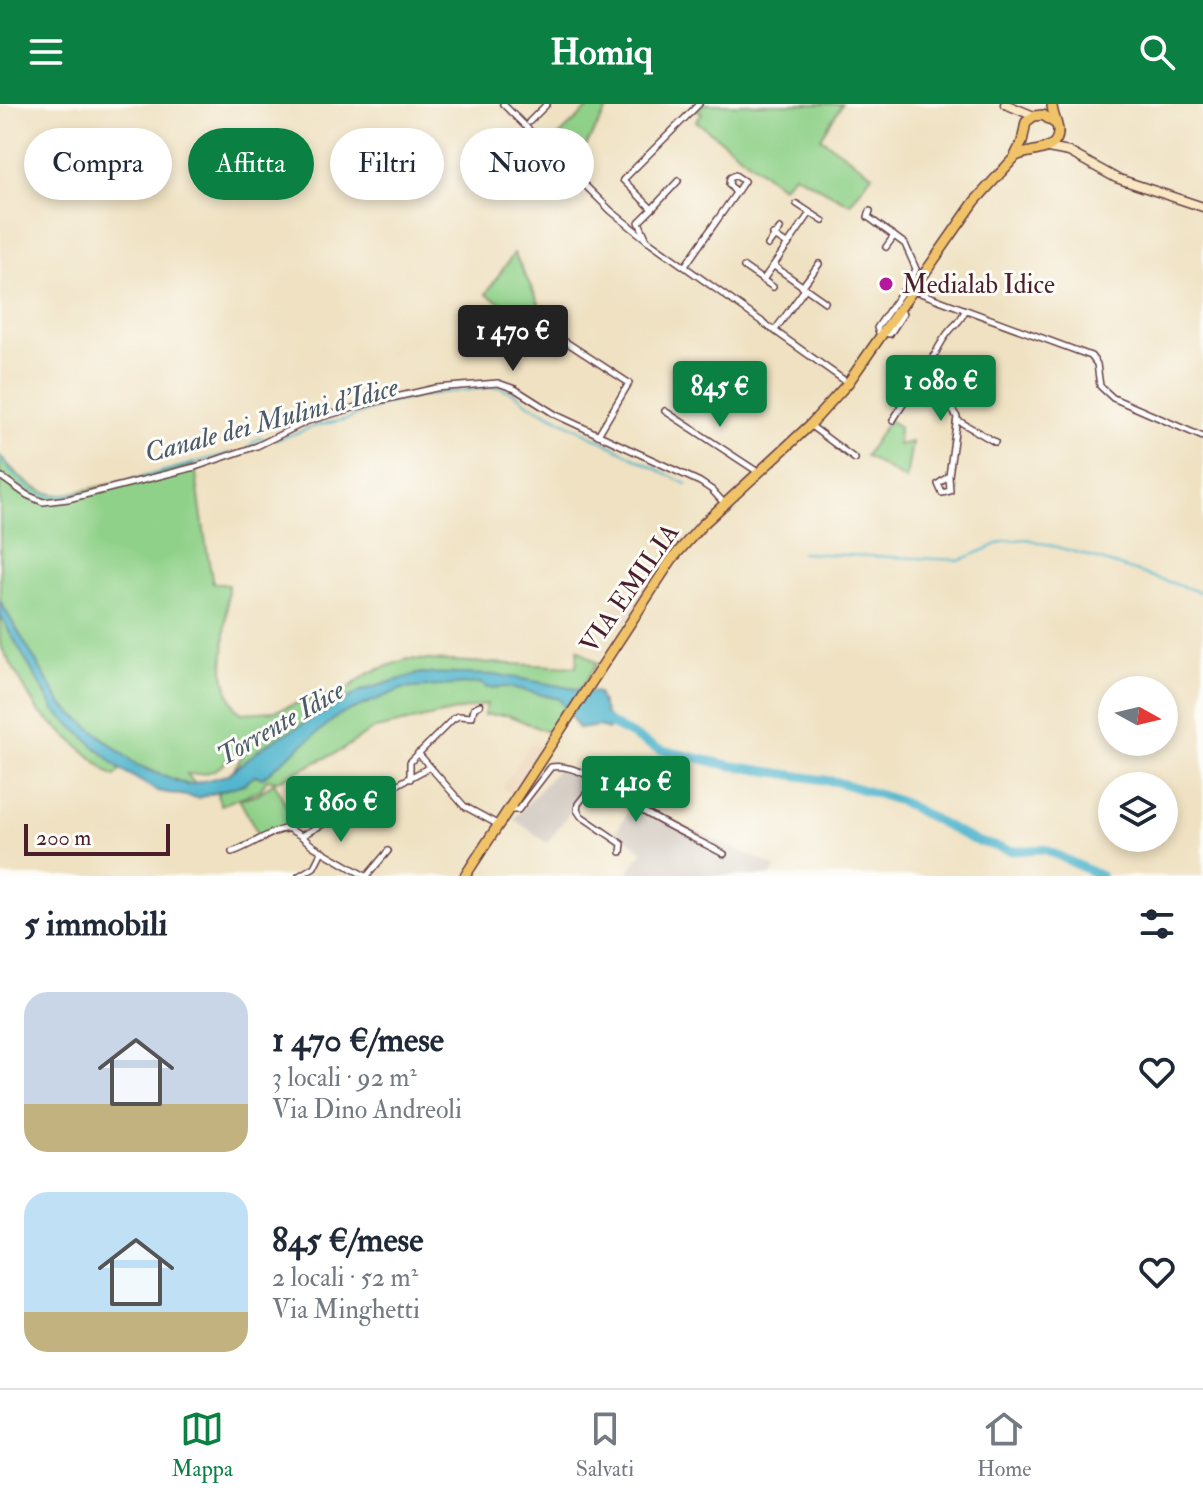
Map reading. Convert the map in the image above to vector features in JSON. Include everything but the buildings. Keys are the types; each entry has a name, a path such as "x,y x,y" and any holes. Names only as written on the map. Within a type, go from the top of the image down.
{"main road":[{"name":"VIA EMILIA","path":"1014,158 1024,132 1036,115 1050,104 1057,128"},
{"path":"1036,115 1050,118 1057,128 1055,142 1048,148"},
{"path":"1024,132 1028,145 1037,149"},
{"name":"VIA EMILIA","path":"465,876 672,559 692,535 810,425 848,383 883,336 911,288 986,186 1014,158 1048,148"}],"street":[{"path":"503,104 594,195 647,240 848,383"},
{"path":"529,122 547,104"},
{"path":"1006,104 1036,115"},
{"path":"1006,104 1018,116 1024,132"},
{"path":"652,209 623,180 699,105"},
{"path":"1057,128 1069,152"},
{"path":"1048,148 1069,152 1116,178 1203,207"},
{"path":"647,240 639,222 678,181"},
{"path":"685,266 736,193"},
{"path":"797,204 823,221"},
{"path":"870,211 868,217 907,246 915,266 928,266"},
{"path":"763,280 810,213"},
{"path":"768,245 780,229"},
{"path":"774,236 788,245"},
{"path":"886,247 894,236"},
{"path":"775,330 819,264"},
{"path":"774,266 825,302"},
{"name":"VIA EMILIA","path":"883,336 877,328 901,293 911,288 915,266"},
{"path":"744,267 773,287"},
{"path":"911,288 965,311 1091,356 1097,364 1100,386 1113,398 1203,437"},
{"path":"949,476 957,420 953,411 924,393 926,377 935,354 965,311"},
{"path":"566,342 629,383 598,435"},
{"path":"893,420 918,381 926,377"},
{"path":"0,476 27,495 52,503 195,467 271,439 308,421 374,402 436,388 498,383 515,389 544,409 700,482 725,504"},
{"path":"665,411 759,472"},
{"path":"957,420 995,442"},
{"path":"810,425 855,459"},
{"path":"410,779 410,762 418,753 453,719 458,716 472,717 474,708 480,705"},
{"path":"418,753 464,806 498,825"},
{"path":"301,836 430,767"},
{"name":"VIA EMILIA","path":"510,806 518,810 553,767 564,767 596,781 646,813 724,854"},
{"path":"596,781 578,804 577,810 622,844 621,852"},
{"path":"510,806 525,801"},
{"path":"232,852 290,829 366,876 388,851"},
{"path":"299,876 314,867 322,851"}],"shaded area":[{"path":"666,552 669,554 624,623 607,610 632,585 634,587"},
{"path":"531,742 542,747 513,794 502,788"},
{"path":"558,769 592,782 547,843 514,819"},
{"path":"634,803 776,867 771,876 626,876 643,851 616,831"}],"green space":[{"path":"593,104 604,104 608,108 594,132 594,128 567,128"},
{"path":"702,104 842,104 821,138 872,174 850,204 794,174 782,187 696,121 702,113 697,110"},
{"path":"514,253 539,303 529,320 486,294"},
{"path":"889,420 899,427 898,445 912,442 906,480 865,456"},
{"path":"0,456 20,477 36,488 63,495 195,465 213,583 228,585 223,670 228,692 236,709 242,713 275,711 343,692 369,673 407,659 576,667 578,649 597,663 552,734 508,715 484,715 487,704 371,730 342,750 277,781 267,779 260,790 221,805 217,795 246,750 234,751 225,763 214,770 187,774 194,783 189,785 129,762 115,776 38,711 0,645"},
{"path":"274,782 294,821 260,837 239,799 258,794"}],"water":[{"path":"0,601 62,705 138,766 187,785 227,775 264,746 361,691 421,673 500,675 598,693 607,717 614,721 608,730 599,726 579,729 559,699 510,687 487,688 480,683 402,689 339,715 262,778 256,775 244,784 198,798 157,791 120,769 55,711 0,615"}],"waterway":[{"name":"Canale dei Mulini d'Idice","path":"276,440 348,419 386,404 440,393 499,387 688,485"},
{"name":"Canale dei Mulini d'Idice","path":"248,447 259,438 266,439"},
{"name":"Canale dei Mulini d'Idice","path":"109,486 230,453"},
{"name":"Canale dei Mulini d'Idice","path":"0,459 38,493 58,496 88,492"},
{"name":"Canale dei Mulini d'Idice","path":"801,553 961,560 1005,541 1027,539 1203,593"},
{"name":"Torrente Idice","path":"602,719 658,749 727,765 837,782 900,801 973,840 1012,851 1044,849 1101,876"}],"place":[{"name":"Medialab Idice","path":"886,284"}]}
